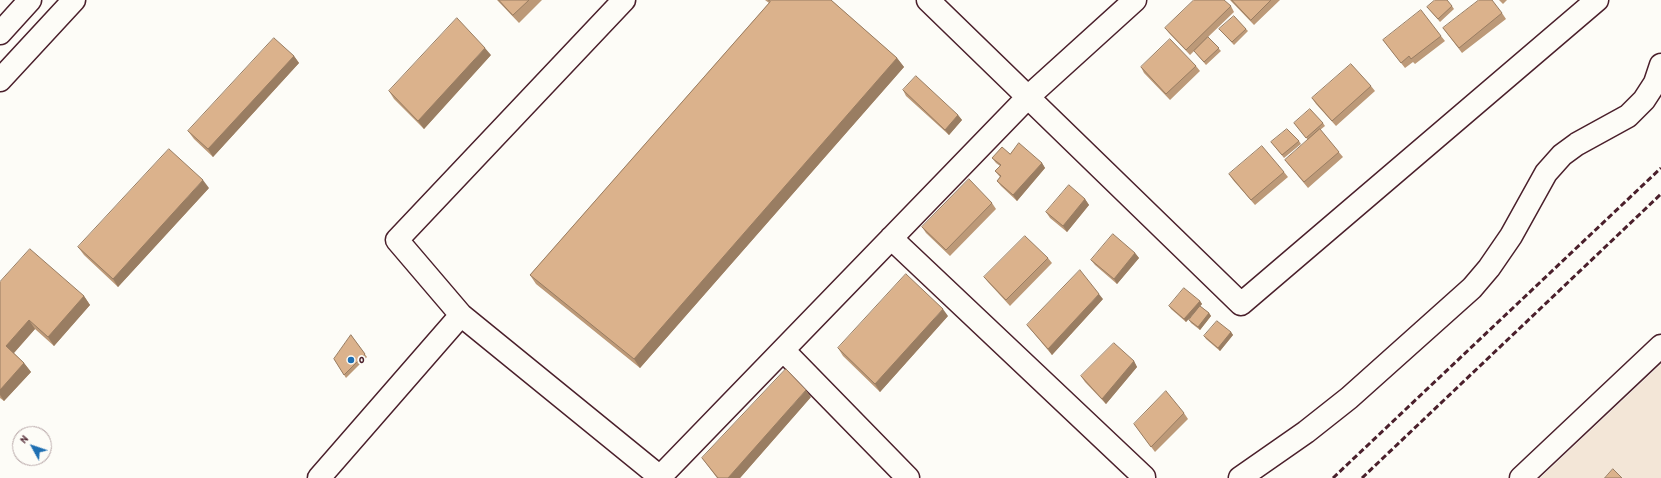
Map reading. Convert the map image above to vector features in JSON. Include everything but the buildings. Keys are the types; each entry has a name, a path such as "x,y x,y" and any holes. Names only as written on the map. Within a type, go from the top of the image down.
{"main road":[{"path":"0,33 30,0"},
{"path":"0,80 74,0"},
{"path":"624,0 397,240 461,315 660,477 1028,97 1135,0"},
{"path":"928,0 1241,304 1597,0"},
{"path":"1240,478 1306,432 1349,398 1472,288 1489,268 1512,236 1546,173 1562,155 1577,144 1628,116 1644,100 1655,83 1661,65"},
{"path":"891,238 1144,477"},
{"path":"319,478 461,315"},
{"path":"1521,478 1661,346"},
{"path":"783,350 908,478"}],"shaded area":[{"path":"1661,364 1661,478 1540,478"}],"railway":[{"path":"1333,478 1661,168"},
{"path":"1362,478 1661,194"}],"place":[{"name":"o","path":"351,360"}]}
